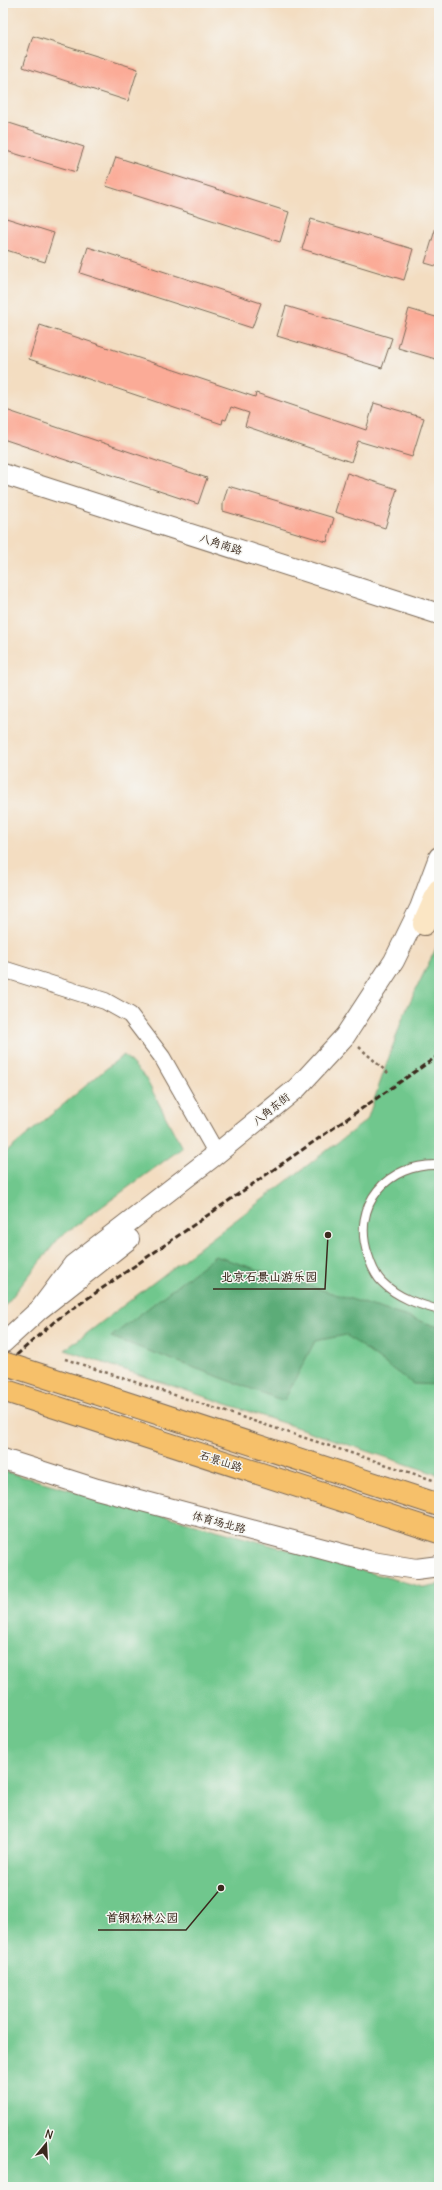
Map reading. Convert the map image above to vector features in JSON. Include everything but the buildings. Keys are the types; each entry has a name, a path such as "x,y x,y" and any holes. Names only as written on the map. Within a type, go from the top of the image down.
{"main road":[{"name":"八角东街","path":"432,919 439,890"},
{"path":"3,1363 439,1505"},
{"name":"石景山路","path":"3,1390 439,1532"}],"street":[{"name":"八角南路","path":"3,474 439,614"},
{"name":"八角东街","path":"40,1309 72,1265 216,1154 297,1088 345,1036 394,961 420,908 439,856"},
{"name":"八角东街","path":"3,1343 40,1309 311,1094 354,1043 388,993 432,919"},
{"path":"3,969 105,1001 130,1015 162,1057 216,1154"},
{"name":"体育场北路","path":"3,1459 97,1489 372,1562 416,1569 439,1566"}],"lane":[{"path":"439,1165 427,1164 408,1168 388,1180 373,1196 364,1218 362,1239 371,1266 385,1285 394,1293 411,1302 439,1310"}],"path":[{"path":"368,1053 389,1074"},
{"path":"65,1359 439,1482"}],"green space":[{"path":"439,942 439,1475 65,1350 367,1120 404,1014"},
{"path":"124,1055 145,1077 182,1148 59,1238 3,1308 3,1155"},
{"path":"215,1256 439,1327 439,1385 413,1384 346,1335 315,1341 284,1401 111,1337"},
{"path":"3,1471 426,1588 439,1584 439,2187 3,2187"}],"railway":[{"path":"3,1367 55,1321 439,1055"}],"place":[{"name":"北京石景山游乐园","path":"328,1235"},
{"name":"首钢松林公园","path":"221,1888"}]}
